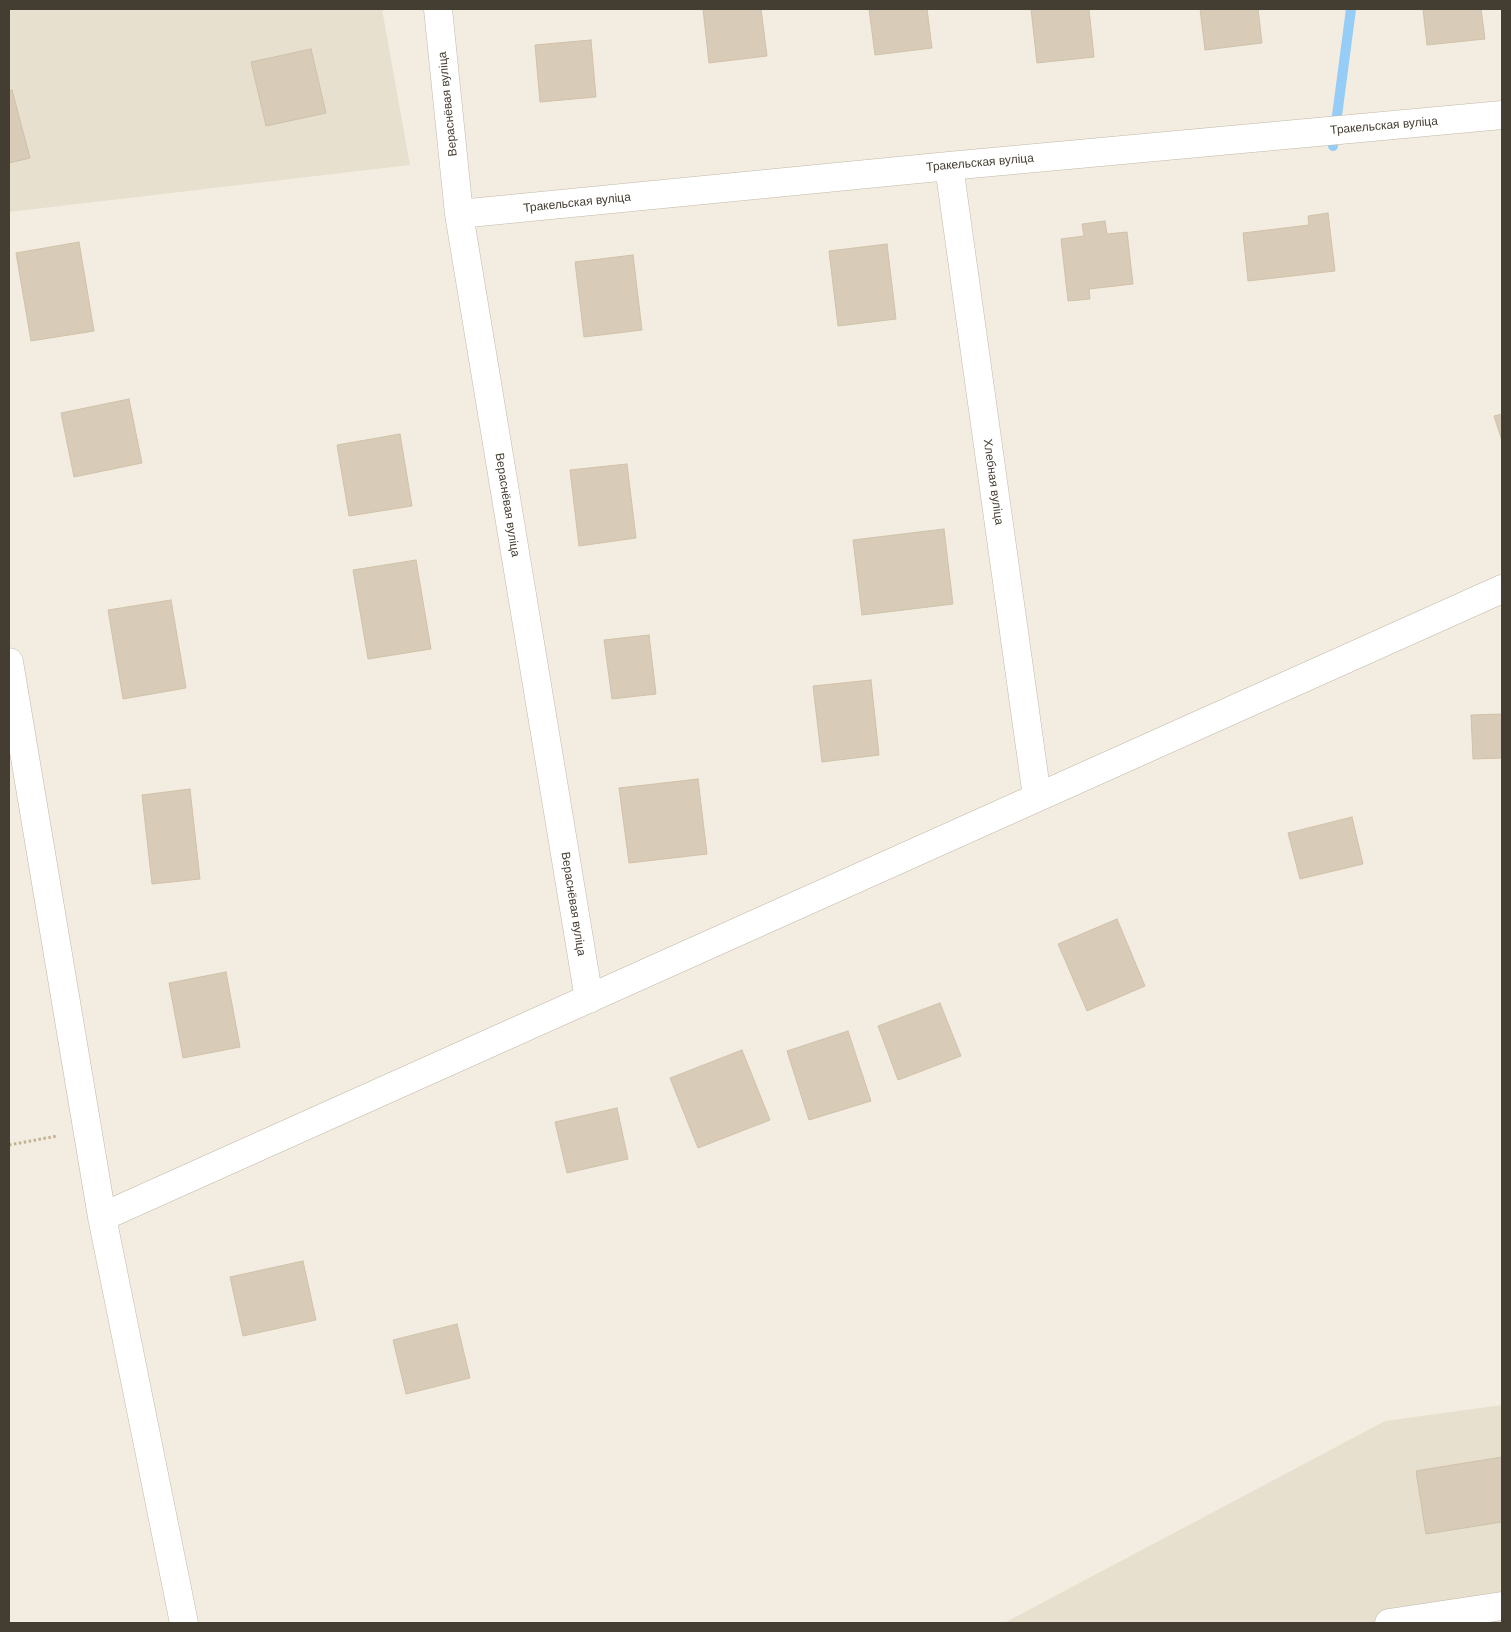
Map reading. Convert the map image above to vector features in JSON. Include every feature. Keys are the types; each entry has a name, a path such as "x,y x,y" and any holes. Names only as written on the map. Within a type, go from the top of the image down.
{"street":[{"name":"Вераснёвая вуліца","path":"438,9 459,214 588,999"},
{"name":"Тракельская вуліца","path":"459,214 1502,115"},
{"name":"Хлебная вуліца","path":"949,166 1037,797"},
{"path":"102,1217 1502,589"},
{"path":"9,662 102,1217 184,1623"},
{"path":"1389,1623 1502,1606"}],"path":[{"path":"9,1145 87,1130"}],"shaded area":[{"path":"9,9 382,9 410,165 9,212"},
{"path":"1502,1405 1502,1623 1004,1623 1385,1421"}],"building":[{"path":"703,9 761,9 767,56 709,63"},
{"path":"869,9 927,9 932,48 875,55"},
{"path":"1031,9 1089,9 1094,57 1037,63"},
{"path":"1200,9 1258,9 1262,43 1205,50"},
{"path":"1423,9 1481,9 1485,39 1427,45"},
{"path":"591,40 596,97 540,102 535,45"},
{"path":"311,49 326,113 266,126 251,62"},
{"path":"12,90 30,158 9,163 9,91"},
{"path":"1328,213 1335,271 1248,281 1243,233 1309,225 1308,216"},
{"path":"1105,221 1107,234 1127,232 1133,284 1089,289 1090,299 1068,301 1061,239 1084,236 1082,224"},
{"path":"79,242 94,331 31,341 16,253"},
{"path":"887,244 896,319 838,326 829,251"},
{"path":"633,255 642,330 584,337 575,262"},
{"path":"129,399 142,463 74,477 61,413"},
{"path":"1502,414 1502,441 1494,416"},
{"path":"400,434 412,506 349,516 337,445"},
{"path":"627,464 636,538 579,546 570,470"},
{"path":"944,529 953,604 862,615 853,540"},
{"path":"416,560 431,649 368,659 353,570"},
{"path":"171,600 186,688 123,699 108,610"},
{"path":"649,635 656,694 612,699 604,640"},
{"path":"871,680 879,755 822,762 813,686"},
{"path":"1502,714 1502,758 1473,759 1471,715"},
{"path":"698,779 707,854 629,863 619,788"},
{"path":"190,789 200,879 152,884 142,795"},
{"path":"1352,817 1363,864 1300,879 1288,833"},
{"path":"1117,919 1145,986 1087,1011 1058,944"},
{"path":"226,972 240,1047 183,1058 169,983"},
{"path":"940,1003 961,1056 898,1080 878,1026"},
{"path":"848,1031 871,1101 809,1120 787,1051"},
{"path":"742,1050 770,1120 698,1148 670,1078"},
{"path":"617,1108 628,1159 567,1173 555,1122"},
{"path":"303,1261 316,1320 243,1336 230,1277"},
{"path":"457,1324 470,1378 406,1394 393,1340"},
{"path":"1502,1457 1502,1522 1426,1534 1416,1471"}],"waterway":[{"path":"1333,146 1351,9"}]}
